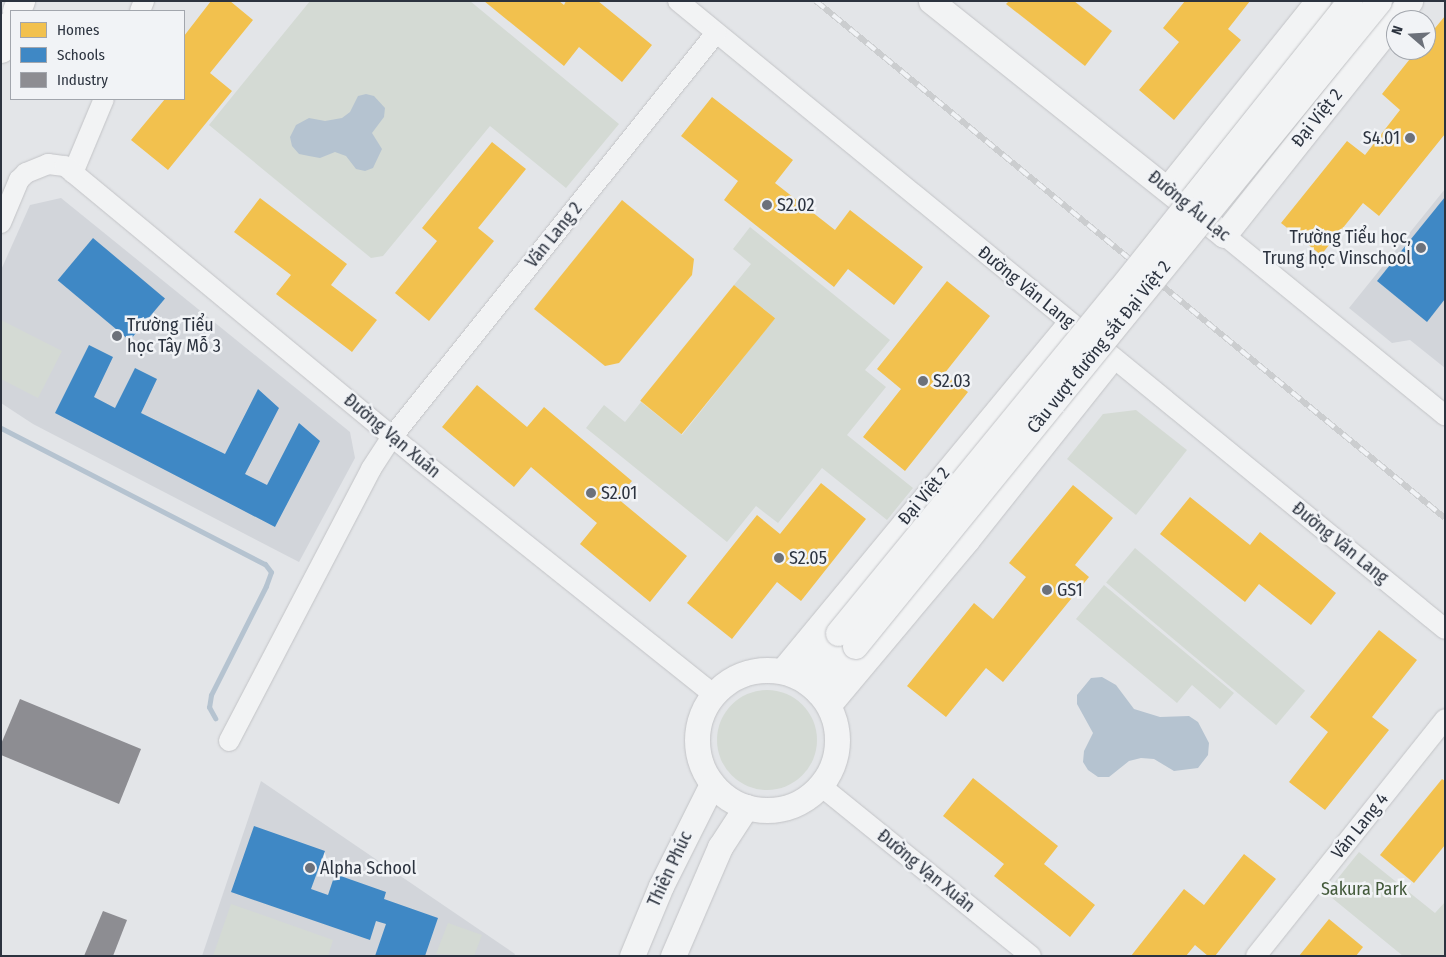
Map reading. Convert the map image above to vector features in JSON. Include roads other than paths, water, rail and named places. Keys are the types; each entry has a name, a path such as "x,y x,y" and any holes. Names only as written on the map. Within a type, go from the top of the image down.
{"main road":[{"path":"1,49 10,27"}],"street":[{"name":"Đường Văn Lang","path":"678,1 1114,360 1445,629"},
{"name":"Đường Âu Lạc","path":"931,1 1168,188 1445,415"},
{"path":"1168,188 1318,1"},
{"name":"Cầu vượt đường sắt Đại Việt 2","path":"847,640 1119,290 1350,1"},
{"name":"Cầu vượt đường sắt Đại Việt 2","path":"807,687 1379,1"},
{"name":"Đại Việt 2","path":"1224,235 1410,1"},
{"name":"Văn Lang 2","path":"229,741 371,468 392,436 716,33"},
{"path":"73,173 104,100"},
{"name":"Đường Vạn Xuân","path":"1,223 19,180 26,173 58,163 73,173 392,436 714,695"},
{"name":"Đại Việt 2","path":"807,687 1069,322"},
{"path":"807,687 970,541 1114,360"},
{"path":"748,672 807,687 835,721 837,748 831,768 820,786 799,803 786,808 759,810 733,802 712,784 702,766 697,746 701,719 714,695 735,678 748,672"},
{"name":"Văn Lang 4","path":"1256,956 1445,719"},
{"name":"Thiên Phúc","path":"632,956 661,886 712,784"},
{"name":"Đường Vạn Xuân","path":"820,786 1031,956"},
{"name":"Thiên Phúc","path":"673,956 720,847 746,807"}],"water":[{"path":"366,94 374,96 385,108 384,117 372,133 382,149 373,168 365,171 356,169 346,156 335,152 320,158 299,154 292,146 290,137 296,125 309,118 325,121 342,118 350,112 358,96"},
{"path":"1102,677 1116,685 1134,709 1160,717 1189,716 1198,722 1209,743 1208,755 1198,768 1174,771 1154,759 1141,758 1129,761 1109,777 1098,777 1088,770 1083,762 1084,751 1093,733 1077,704 1077,695 1091,678"}],"waterway":[{"path":"1,428 265,564 271,572 266,586 211,695 209,707 215,718"}],"railway":[{"path":"816,1 1445,518"}],"place":[{"name":"S4.01","path":"1410,138"},
{"name":"S2.02","path":"767,205"},
{"name":"Trường Tiểu học, Trung học Vinschool","path":"1421,248"},
{"name":"Trường Tiểu học Tây Mỗ 3","path":"117,336"},
{"name":"S2.03","path":"923,381"},
{"name":"S2.01","path":"591,493"},
{"name":"S2.05","path":"779,558"},
{"name":"GS1","path":"1047,590"},
{"name":"Alpha School","path":"310,868"}],"park label":[{"name":"Sakura Park","path":"1364,889"}]}
